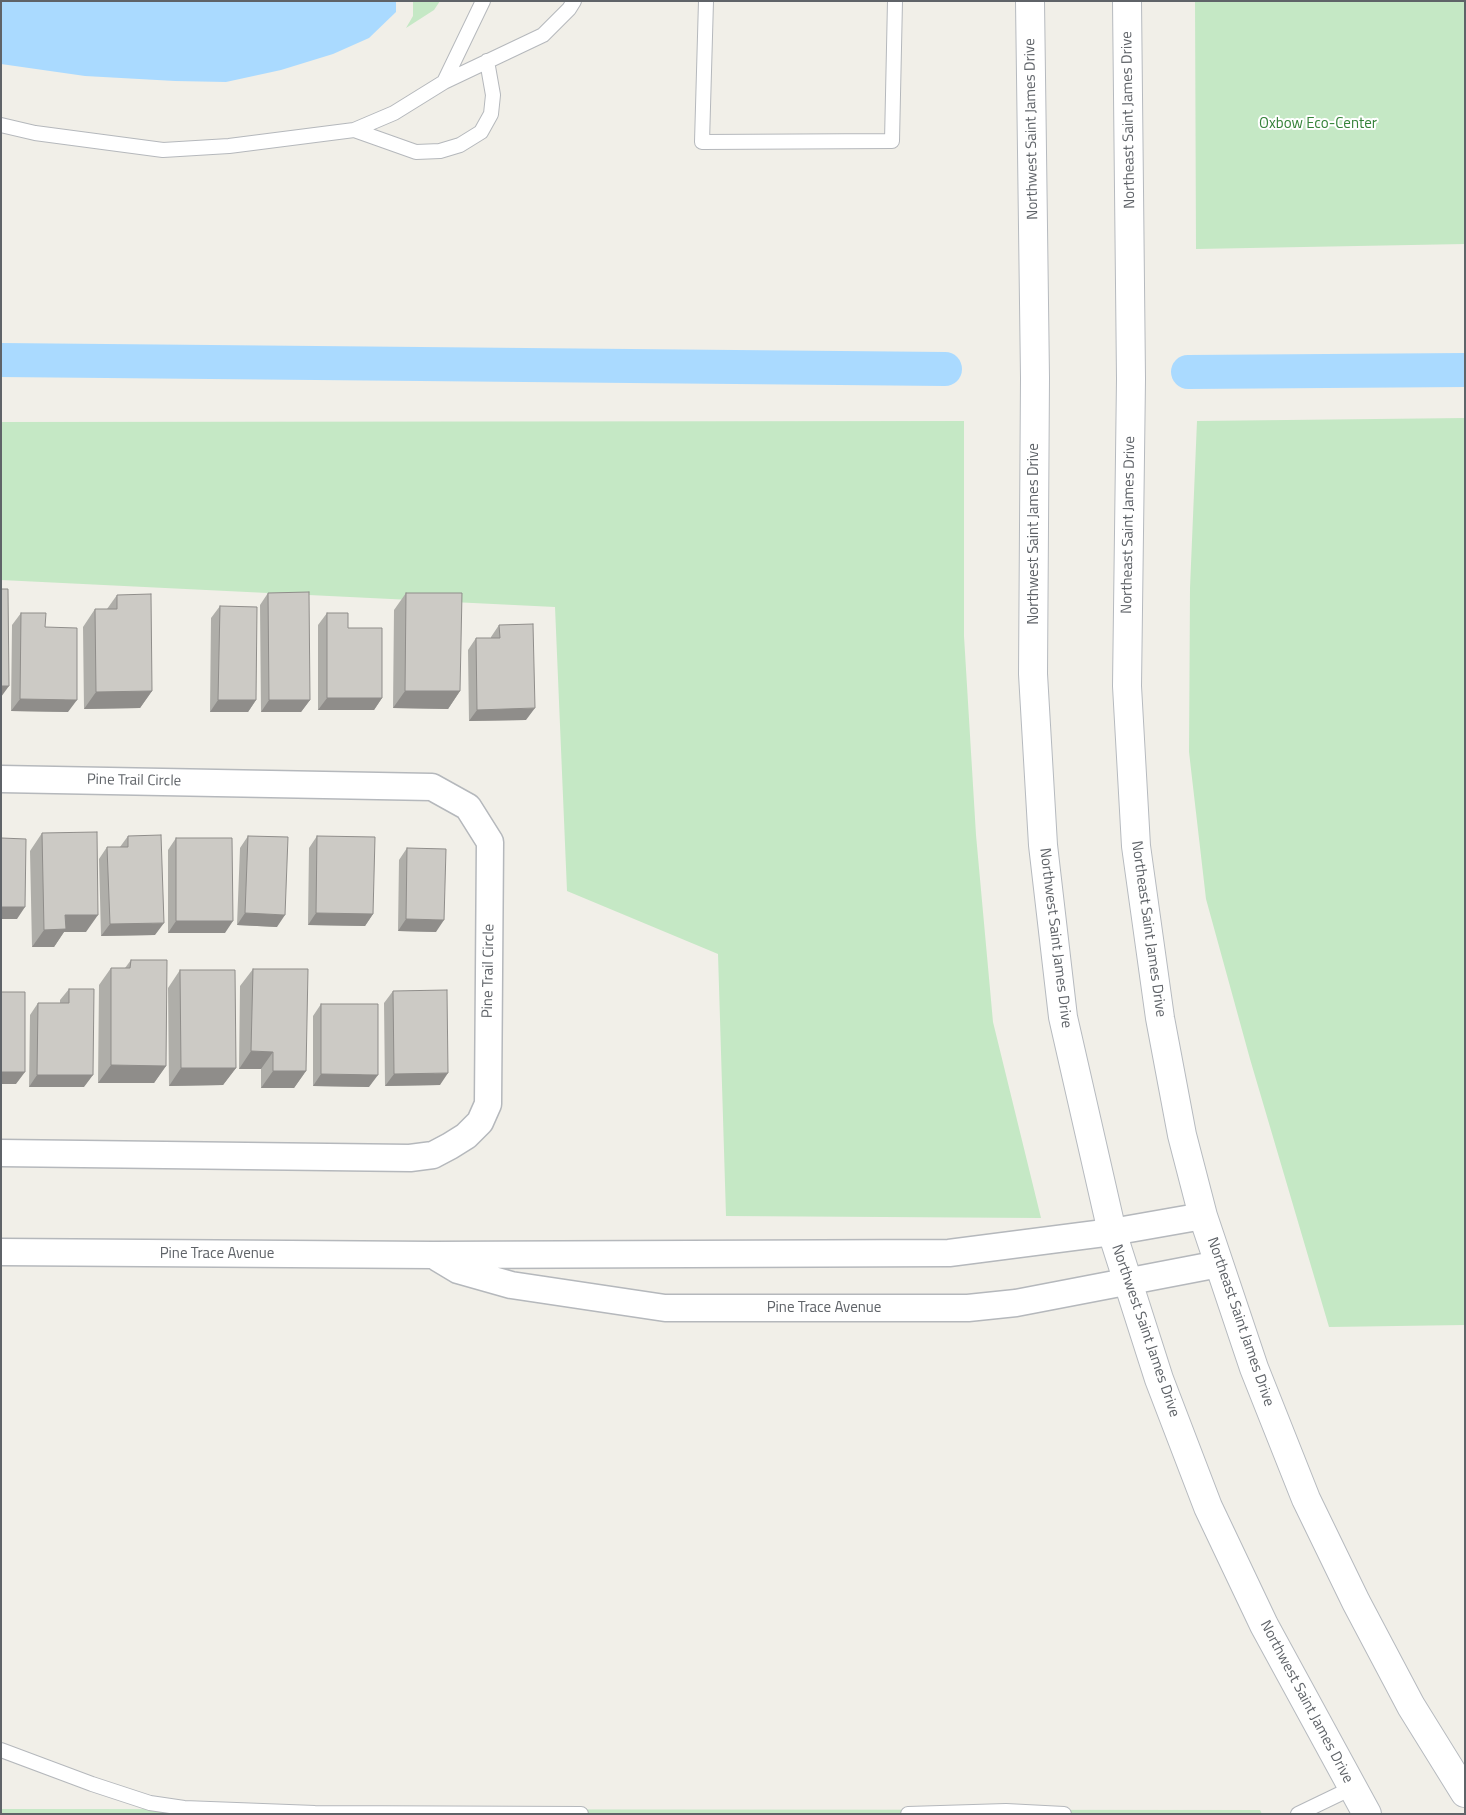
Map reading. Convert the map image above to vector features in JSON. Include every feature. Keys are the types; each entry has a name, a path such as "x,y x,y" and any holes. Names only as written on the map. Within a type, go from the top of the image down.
{"main road":[{"name":"Northwest Saint James Drive","path":"1030,1 1035,378 1033,674 1042,845 1063,1017 1112,1232 1159,1379 1208,1507 1264,1625 1367,1814"},
{"name":"Northeast Saint James Drive","path":"1127,1 1131,379 1127,686 1136,846 1160,1018 1182,1135 1203,1216 1254,1368 1306,1499 1356,1602 1411,1706 1465,1793"}],"street":[{"name":"Pine Trail Circle","path":"1,779 432,786 468,807 490,842 488,1104 480,1122 466,1136 433,1155 410,1158 1,1153"},
{"name":"Pine Trace Avenue","path":"1,1252 433,1255 949,1253 1112,1232 1203,1216"},
{"name":"Pine Trace Avenue","path":"433,1255 458,1270 511,1285 665,1308 968,1308 1016,1303 1219,1264"}],"lane":[{"path":"444,82 483,1"},
{"path":"1,125 35,134 163,150 229,146 354,130 394,113 444,82 543,35 569,9 574,1"},
{"path":"706,1 702,142 892,140 895,1"},
{"path":"354,130 416,152 440,151 460,145 481,132 491,114 493,95 487,61"},
{"path":"1,1750 92,1784 150,1803 184,1808 315,1812 581,1814"},
{"path":"1298,1814 1352,1788"},
{"path":"908,1814 1006,1811 1064,1814"}],"green space":[{"path":"413,1 440,1 434,10 406,28 413,16"},
{"name":"Oxbow Eco-Center","path":"1195,1 1465,1 1465,244 1196,249"},
{"path":"1465,418 1465,1325 1329,1327 1250,1059 1206,899 1189,752 1190,588 1197,421"},
{"path":"964,421 964,636 976,835 993,1022 1041,1218 726,1216 718,954 567,891 555,607 1,580 1,422"},
{"path":"1,1809 1260,1810 1262,1814 1,1814"}],"water":[{"path":"1,1 396,1 396,12 369,38 333,54 281,70 226,82 175,81 85,76 1,64"}],"building":[{"path":"1,589 8,589 9,686 1,686"},
{"path":"309,592 310,700 269,700 268,593"},
{"path":"406,593 462,593 460,691 405,691"},
{"path":"151,594 152,691 96,692 95,609 117,609 117,595"},
{"path":"220,606 257,607 256,700 218,700"},
{"path":"21,613 46,613 45,627 77,628 77,700 20,699"},
{"path":"327,613 348,613 348,628 382,628 382,698 327,698"},
{"path":"533,624 535,708 477,710 476,638 500,638 499,625"},
{"path":"97,832 98,915 65,915 66,929 44,930 42,833"},
{"path":"161,835 164,923 110,924 107,847 128,847 128,836"},
{"path":"248,836 288,837 285,915 245,913"},
{"path":"317,836 375,837 373,914 316,913"},
{"path":"1,838 26,839 25,907 1,907"},
{"path":"176,838 232,838 233,921 176,921"},
{"path":"407,848 446,849 444,920 406,919"},
{"path":"131,960 167,960 166,1066 111,1065 111,968 130,968"},
{"path":"253,969 308,969 306,1071 273,1071 273,1052 251,1051"},
{"path":"180,970 235,970 236,1068 181,1068"},
{"path":"69,989 94,989 93,1075 37,1075 38,1003 69,1003"},
{"path":"447,990 448,1073 394,1074 393,991"},
{"path":"1,992 25,992 25,1072 1,1072"},
{"path":"321,1004 378,1004 378,1075 321,1074"}],"waterway":[{"path":"1,360 945,369"},
{"path":"1188,372 1465,370"}]}
